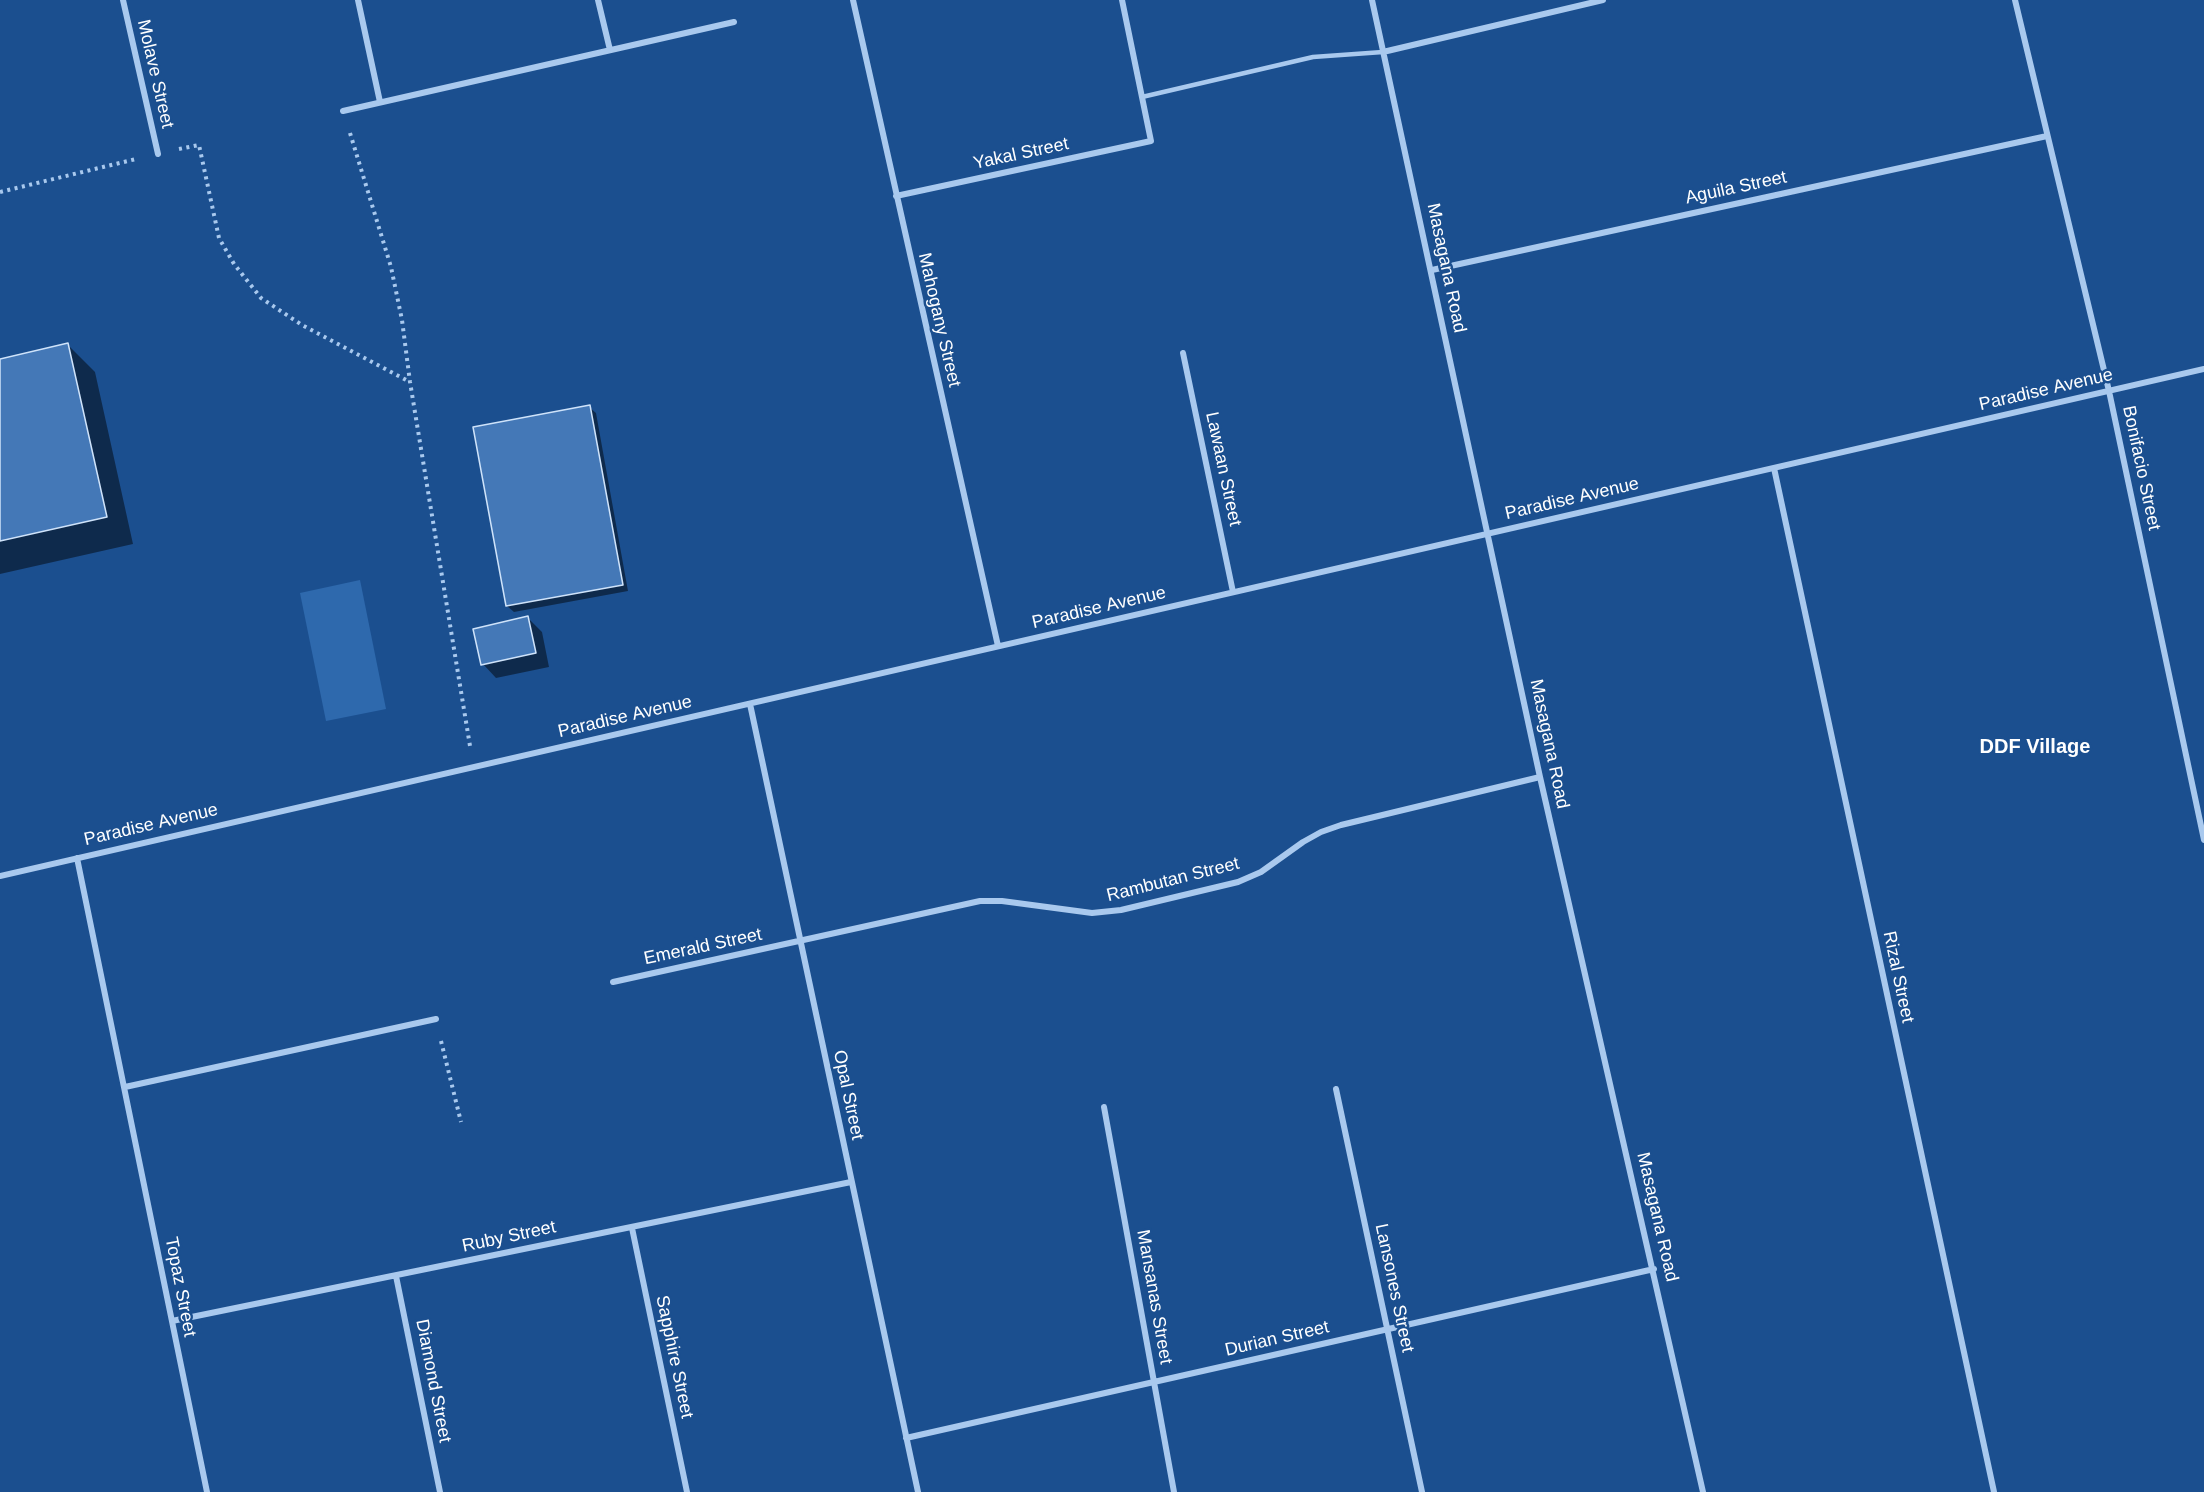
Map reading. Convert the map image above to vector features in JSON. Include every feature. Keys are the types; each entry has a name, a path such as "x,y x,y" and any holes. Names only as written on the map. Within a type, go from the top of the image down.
{"street":[{"name":"Molave Street","path":"123,0 158,154"},
{"path":"358,0 380,102"},
{"path":"598,0 610,50"},
{"name":"Mahogany Street","path":"853,0 998,646"},
{"path":"1122,0 1142,97"},
{"name":"Masagana Road","path":"1372,0 1540,777 1703,1492"},
{"path":"1383,52 1604,0"},
{"name":"Bonifacio Street","path":"2015,0 2109,391 2204,840"},
{"path":"343,111 734,22"},
{"name":"Yakal Street","path":"896,196 1152,141 1142,97"},
{"name":"Aguila Street","path":"1432,270 2047,136"},
{"name":"Lawaan Street","path":"1183,353 1233,592"},
{"name":"Paradise Avenue","path":"0,876 2204,369"},
{"name":"Rizal Street","path":"1774,468 1994,1492"},
{"name":"Opal Street","path":"750,704 918,1492"},
{"name":"Rambutan Street","path":"799,942 980,901 1002,901 1092,913 1121,910 1238,882 1261,872 1303,842 1341,825 1540,777"},
{"name":"Topaz Street","path":"76,858 207,1492"},
{"name":"Emerald Street","path":"614,982 799,942"},
{"path":"125,1087 436,1019"},
{"name":"Lansones Street","path":"1336,1089 1422,1492"},
{"name":"Mansanas Street","path":"1104,1107 1174,1492"},
{"name":"Ruby Street","path":"172,1321 851,1182"},
{"name":"Sapphire Street","path":"632,1227 687,1492"},
{"name":"Durian Street","path":"906,1437 1654,1269"},
{"name":"Diamond Street","path":"396,1276 440,1492"}],"lane":[{"path":"1142,97 1313,57 1383,52"}],"path":[{"path":"343,111 391,267 402,320 410,382 473,767"},
{"path":"0,192 199,145 219,238 234,264 261,298 302,325 410,382"},
{"path":"436,1019 460,1122"}],"shaded area":[{"path":"360,580 386,709 326,721 300,593"}],"building":[{"path":"68,343 107,517 0,541 0,359"},
{"path":"590,405 623,585 506,606 473,427"},
{"path":"528,616 536,653 481,665 473,629"}],"district":[{"name":"DDF Village","path":"2035,747"}]}
